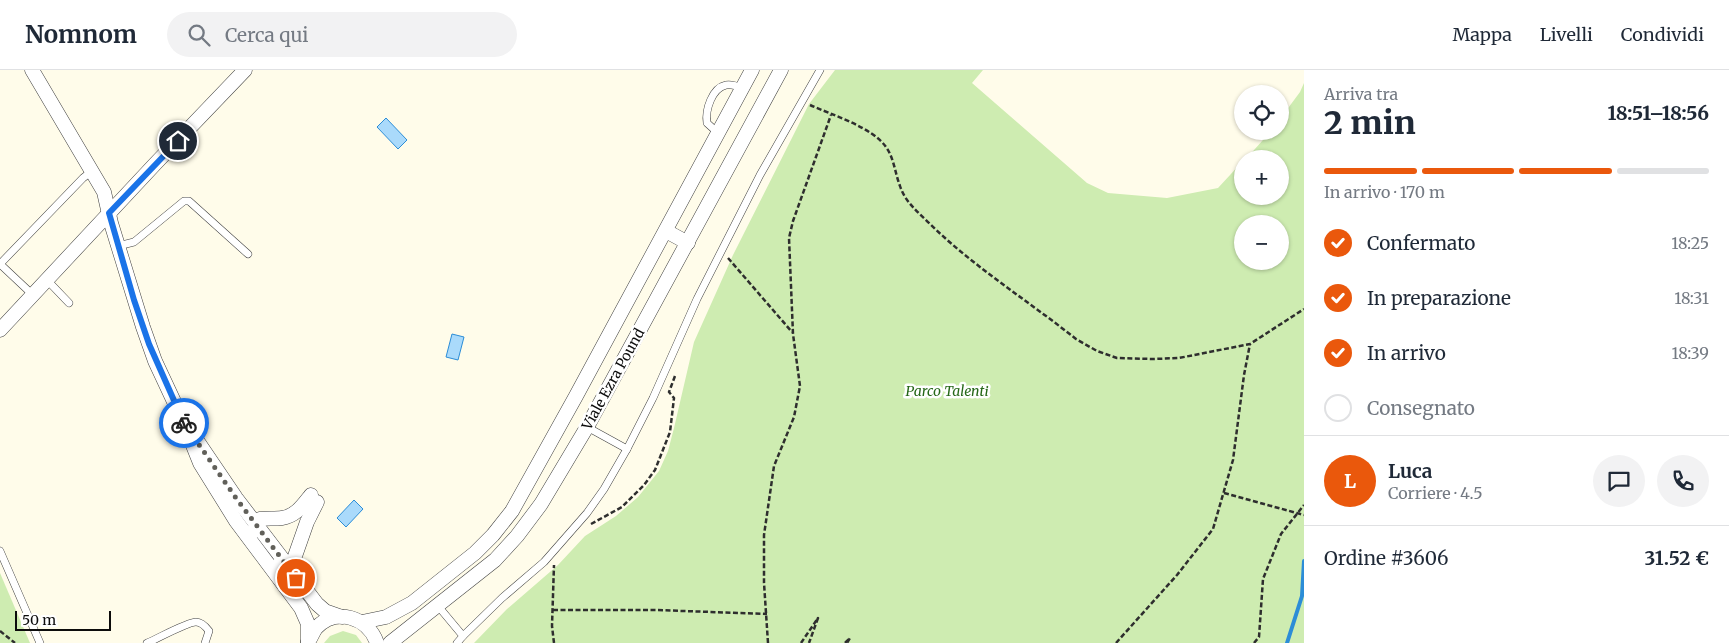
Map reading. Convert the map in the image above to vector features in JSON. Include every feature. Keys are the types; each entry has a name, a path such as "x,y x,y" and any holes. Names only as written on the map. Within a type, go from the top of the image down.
{"street":[{"path":"32,70 104,192 118,246 149,344 200,464 250,540 304,614 309,631 308,642"},
{"path":"0,330 245,70"},
{"name":"Viale Ezra Pound","path":"362,622 386,617 412,603 475,553 503,522 520,498 752,70"},
{"name":"Viale Ezra Pound","path":"390,643 495,560 517,536 551,490 688,243 781,70"},
{"path":"666,231 688,243"},
{"path":"184,423 256,525 317,604 325,611 362,622 372,633 377,643"},
{"path":"250,540 258,520 290,516 314,498 294,557 285,564 269,566"},
{"path":"308,642 321,624 331,619 342,617"}],"lane":[{"path":"457,643 502,598 544,562 587,513 604,489 654,398 698,299 760,175 820,70"},
{"path":"718,133 706,120 707,107 721,87 728,84 742,88"},
{"path":"33,294 0,264 82,178 92,171"},
{"path":"118,246 134,242 184,201 189,200 248,254"},
{"path":"47,280 68,303"},
{"path":"587,427 627,449"},
{"path":"0,550 40,643"},
{"path":"438,606 463,636"},
{"path":"147,643 180,627 196,622 204,625 209,631 205,643"}],"path":[{"path":"808,104 868,132 886,146 900,186 908,202 952,245 1076,339 1097,352 1117,358 1153,359 1198,355 1250,344 1304,309"},
{"path":"768,643 764,583 764,535 774,466 794,417 800,386 793,334 789,238 793,221 831,115"},
{"path":"728,258 793,334"},
{"path":"1116,643 1177,575 1213,529 1232,460 1250,344"},
{"path":"1224,493 1304,515"},
{"path":"1254,643 1259,637 1263,579 1281,534 1304,504"},
{"path":"554,563 552,626 554,643"},
{"path":"553,610 656,610 767,614"},
{"path":"801,643 818,618 809,643"},
{"path":"0,631 16,643"}],"green space":[{"name":"Parco Talenti","path":"835,70 983,70 972,83 1087,183 1108,193 1167,198 1218,188 1234,171 1234,205 1289,205 1289,150 1254,150 1263,140 1289,140 1289,107 1304,83 1304,643 474,643 507,609 558,565 585,536 616,516 638,497 659,471 668,451 694,342 733,255 809,104"},
{"path":"0,573 30,643 0,643"},
{"path":"343,631 356,635 362,643 324,643 330,636"}],"water":[{"path":"386,118 407,140 398,149 377,127"},
{"path":"452,334 464,337 458,360 446,357"},
{"path":"354,500 363,509 346,527 337,518"}],"waterway":[{"path":"1287,643 1302,596 1304,561"}],"way so far":[{"path":"184,423 236,498 296,578"}],"route":[{"path":"178,141 109,213 142,326 155,361 184,423"}]}
